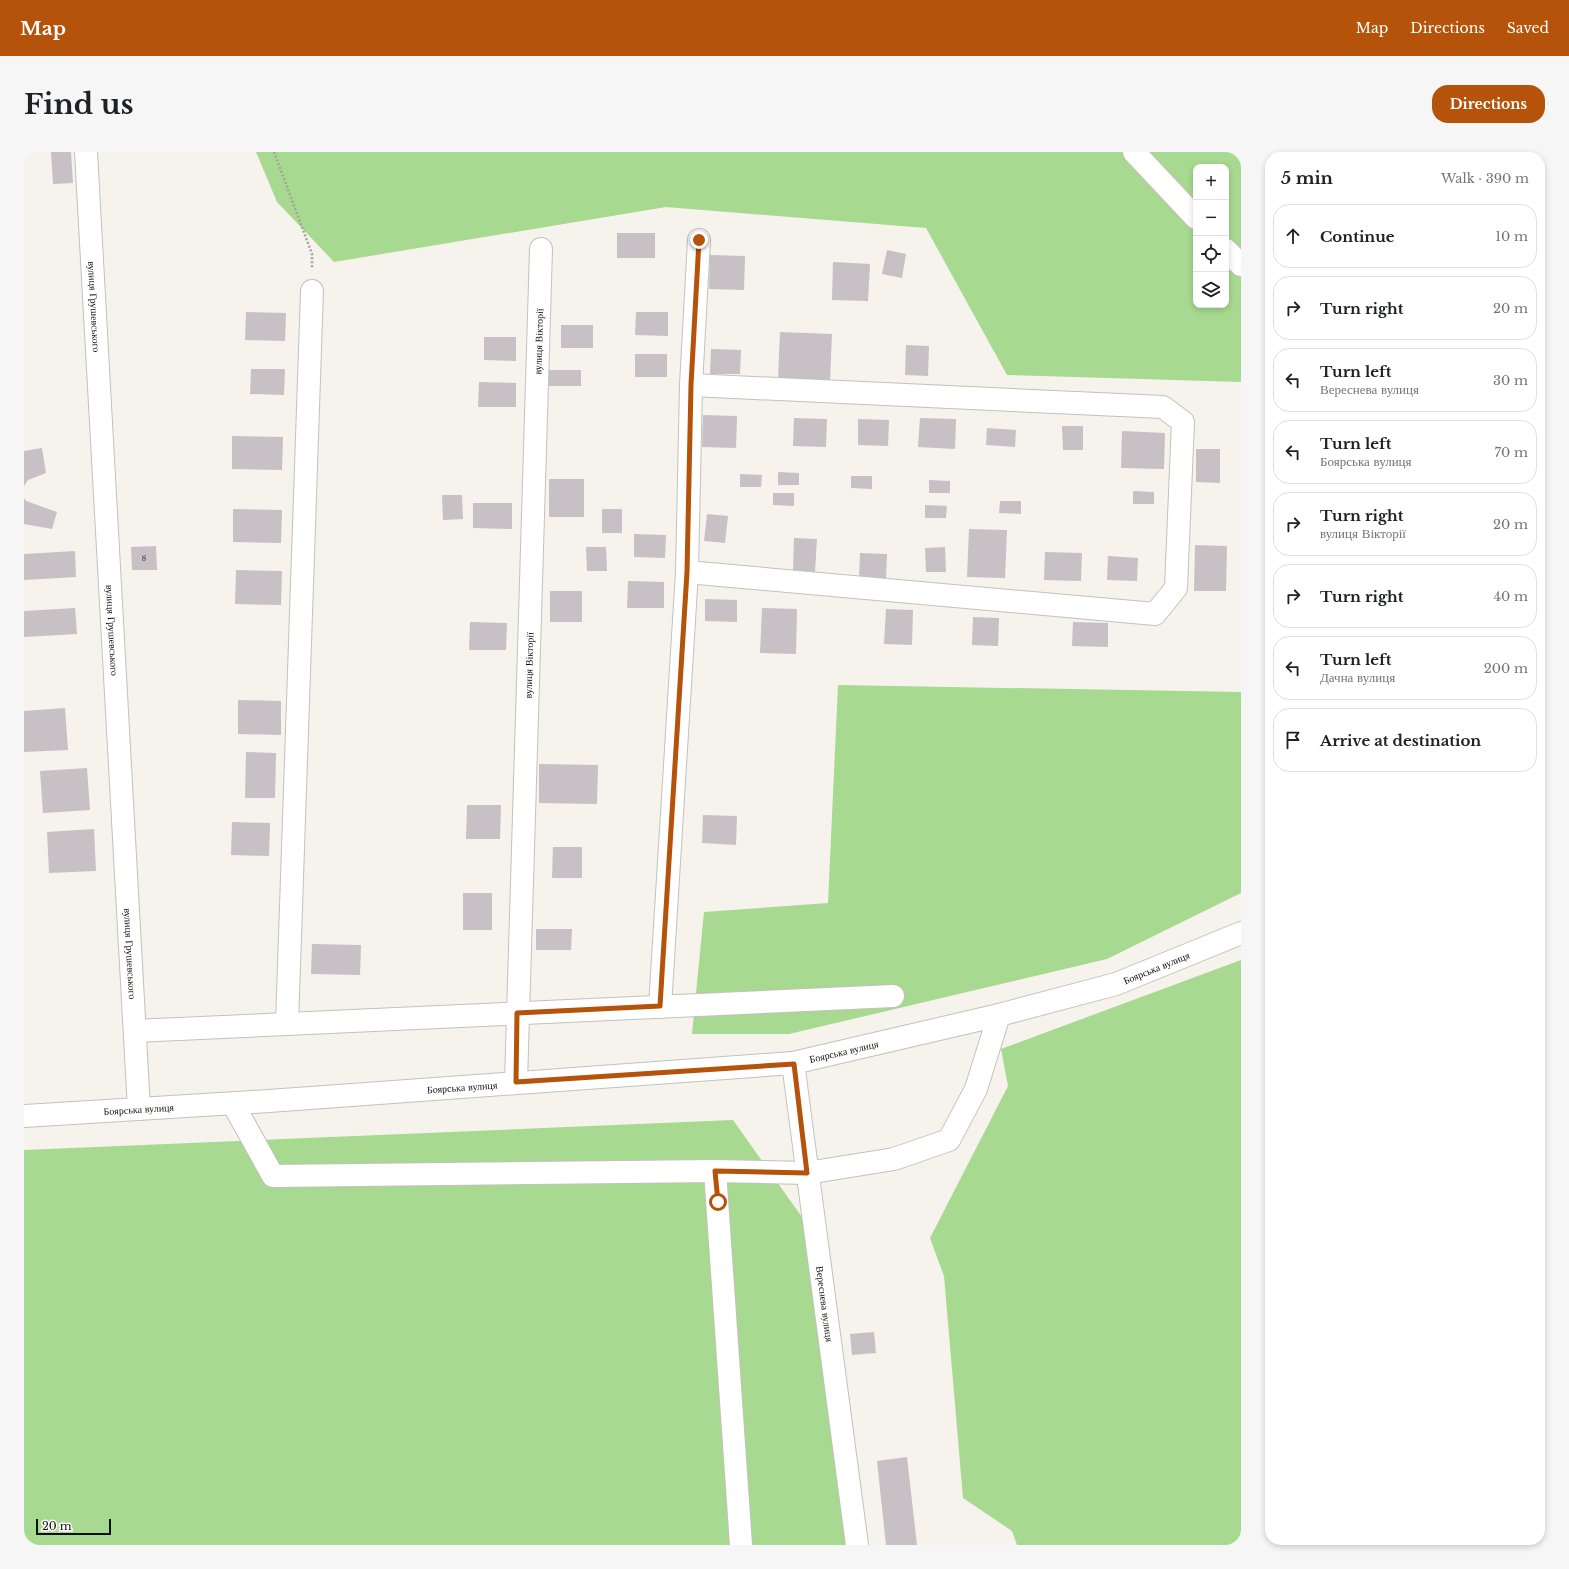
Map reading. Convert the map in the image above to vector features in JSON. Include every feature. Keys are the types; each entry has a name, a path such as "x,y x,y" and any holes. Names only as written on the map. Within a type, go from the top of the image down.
{"street":[{"name":"вулиця Грушевського","path":"86,152 139,1109"},
{"path":"1134,152 1193,215"},
{"path":"660,1006 687,572 691,385 699,240"},
{"name":"вулиця Вікторії","path":"516,1082 541,249"},
{"path":"1229,253 1241,265"},
{"path":"287,1024 312,290"},
{"path":"687,572 1155,614 1176,588 1183,422 1163,407 691,385"},
{"name":"Боярська вулиця","path":"24,1116 233,1104 516,1082 794,1064 999,1015 1116,984 1241,933"},
{"path":"135,1031 892,996"},
{"path":"233,1104 273,1176 715,1171 807,1173 894,1159 949,1140 976,1089 999,1015"},
{"name":"Вереснева вулиця","path":"794,1064 807,1173 857,1545"},
{"path":"715,1171 740,1545"}],"path":[{"path":"274,152 312,254 312,290"}],"green space":[{"path":"256,152 1241,152 1241,382 1007,375 926,228 666,207 334,262 277,202"},
{"path":"838,685 1241,692 1241,893 1107,959 789,1034 692,1034 704,912 828,903"},
{"path":"1241,960 1241,1545 1017,1545 1012,1531 963,1498 944,1276 930,1238 1008,1086 1001,1049"},
{"path":"733,1120 809,1227 864,1545 24,1545 24,1150"}],"building":[{"path":"51,152 71,152 73,183 53,184"},
{"path":"617,233 655,233 655,258 617,258"},
{"path":"887,250 906,254 902,278 882,274"},
{"path":"710,255 745,256 744,290 709,289"},
{"path":"833,262 870,264 868,301 832,300"},
{"path":"246,312 286,313 285,341 245,340"},
{"path":"636,312 668,312 668,336 635,335"},
{"path":"561,325 593,325 593,348 561,348"},
{"path":"780,332 832,334 830,380 778,379"},
{"path":"484,337 516,337 516,361 484,360"},
{"path":"906,345 929,346 928,376 905,375"},
{"path":"711,349 741,350 740,374 710,374"},
{"path":"635,354 667,354 667,377 635,377"},
{"path":"251,369 285,369 284,395 250,394"},
{"path":"549,370 581,370 581,386 549,386"},
{"path":"479,382 516,383 516,407 478,407"},
{"path":"703,415 737,416 736,448 702,447"},
{"path":"794,418 827,419 826,447 793,446"},
{"path":"920,418 956,419 955,449 918,447"},
{"path":"858,419 889,420 888,446 858,445"},
{"path":"1062,426 1083,426 1083,450 1063,450"},
{"path":"987,428 1016,430 1015,447 986,445"},
{"path":"1122,431 1165,433 1164,469 1121,468"},
{"path":"232,436 283,437 282,470 232,469"},
{"path":"42,448 46,473 28,480 24,486 24,451"},
{"path":"1196,449 1220,449 1220,483 1196,482"},
{"path":"778,472 799,473 799,485 778,485"},
{"path":"740,474 762,475 761,487 740,487"},
{"path":"851,476 872,476 872,489 851,488"},
{"path":"549,479 584,479 584,517 549,517"},
{"path":"929,480 950,481 950,493 929,493"},
{"path":"1133,491 1154,492 1154,504 1133,504"},
{"path":"773,493 794,493 794,506 773,505"},
{"path":"442,495 462,495 463,519 443,520"},
{"path":"24,498 26,501 57,512 52,529 24,524"},
{"path":"1000,501 1021,501 1021,514 999,513"},
{"path":"473,503 512,503 512,529 473,528"},
{"path":"925,505 947,506 946,518 925,518"},
{"path":"233,509 282,510 281,543 233,542"},
{"path":"602,509 622,509 622,533 602,533"},
{"path":"707,514 728,516 725,543 704,541"},
{"path":"969,529 1007,530 1005,578 967,577"},
{"path":"634,534 666,535 665,558 634,557"},
{"path":"794,538 817,539 815,572 793,571"},
{"path":"1195,545 1227,546 1226,591 1194,591"},
{"path":"156,546 157,570 132,570 131,547"},
{"path":"586,547 606,547 607,571 587,571"},
{"path":"945,547 946,572 926,572 925,548"},
{"path":"75,551 76,577 24,580 24,554"},
{"path":"1045,552 1082,553 1081,581 1044,580"},
{"path":"860,553 887,554 886,579 859,578"},
{"path":"1108,556 1138,558 1137,581 1107,580"},
{"path":"236,570 282,571 281,605 235,604"},
{"path":"628,581 664,582 664,608 627,608"},
{"path":"550,591 582,591 582,622 550,622"},
{"path":"705,599 737,600 737,622 705,621"},
{"path":"75,608 77,634 24,637 24,611"},
{"path":"762,608 797,609 796,654 760,653"},
{"path":"886,609 913,610 912,645 884,644"},
{"path":"973,617 999,618 998,646 972,645"},
{"path":"470,622 507,623 506,650 469,650"},
{"path":"1073,622 1108,623 1108,647 1072,646"},
{"path":"238,700 281,701 281,735 238,734"},
{"path":"65,708 68,750 24,752 24,711"},
{"path":"246,752 276,753 275,798 245,798"},
{"path":"539,764 598,765 597,804 539,803"},
{"path":"87,768 90,810 43,813 40,771"},
{"path":"467,805 501,805 500,839 466,839"},
{"path":"703,815 737,816 736,845 702,843"},
{"path":"232,822 270,823 269,856 231,855"},
{"path":"94,829 96,871 49,873 47,832"},
{"path":"553,847 582,847 582,878 552,878"},
{"path":"463,893 492,893 492,930 463,930"},
{"path":"536,929 572,929 571,950 536,950"},
{"path":"312,944 361,945 360,975 311,974"},
{"path":"874,1332 876,1353 852,1355 850,1334"},
{"path":"907,1457 917,1545 886,1545 877,1461"}],"route":[{"path":"699,240 691,385 687,572 660,1006 517,1013 516,1082 794,1064 807,1173 715,1171 718,1202"}]}
